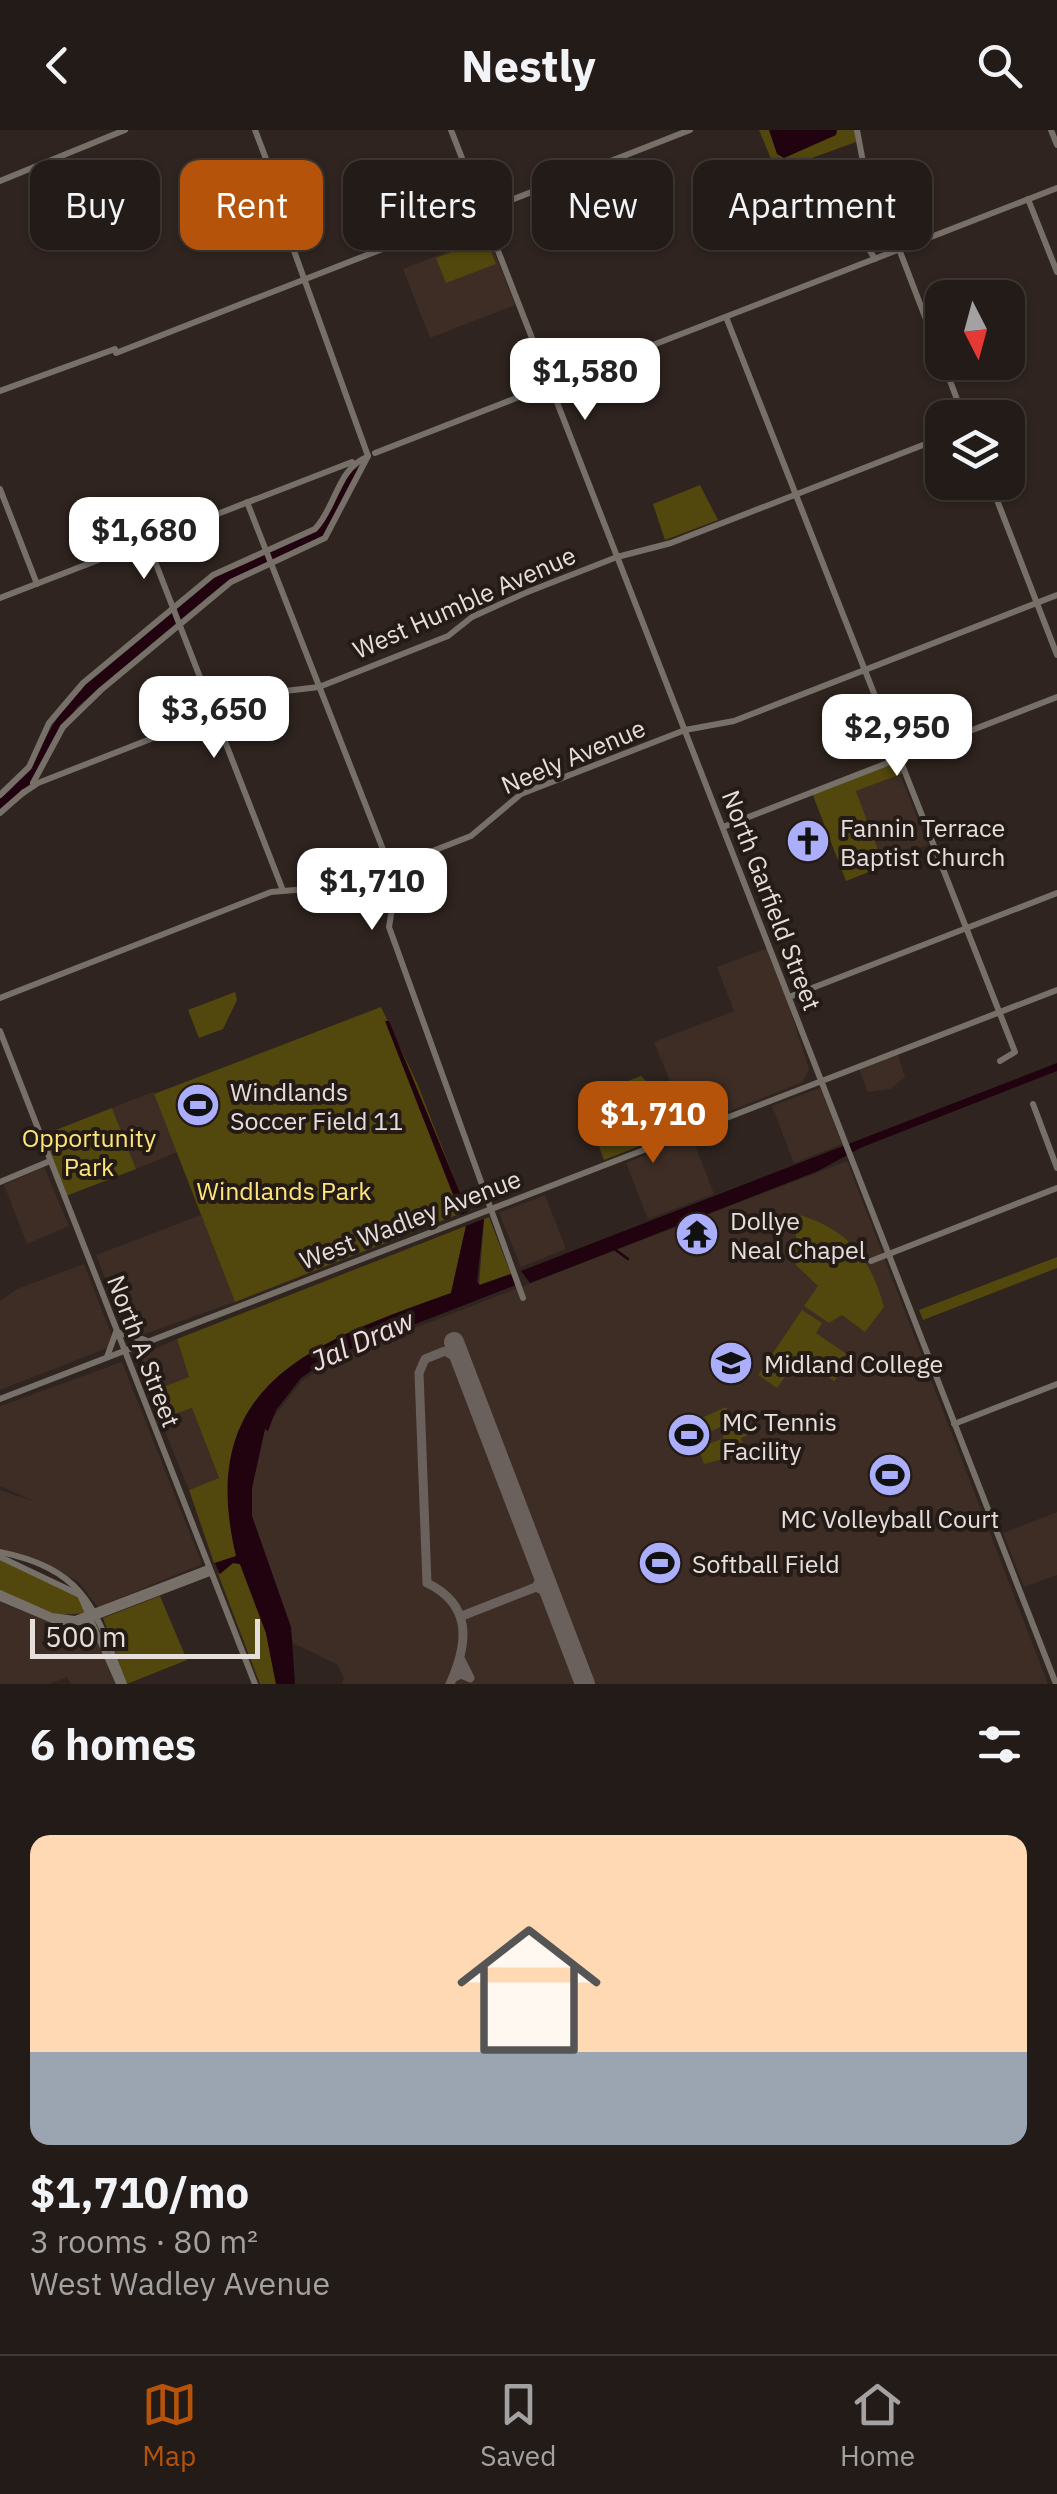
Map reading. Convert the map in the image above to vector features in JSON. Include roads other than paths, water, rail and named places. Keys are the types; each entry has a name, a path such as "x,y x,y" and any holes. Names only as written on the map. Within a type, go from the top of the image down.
{"street":[{"path":"0,181 126,130"},
{"path":"0,794 29,768 49,723 68,697 221,570 308,549 329,533 372,455 255,130"},
{"name":"North Garfield Street","path":"451,130 463,160"},
{"path":"512,197 690,130"},
{"path":"857,130 863,160"},
{"path":"1051,130 1057,145"},
{"path":"932,237 1057,188"},
{"path":"1028,199 1057,272"},
{"path":"0,390 116,351 373,250"},
{"name":"North Garfield Street","path":"498,250 1056,1684"},
{"path":"869,250 875,259"},
{"path":"0,598 899,250 925,316"},
{"path":"726,316 1015,1052 1000,1061"},
{"name":"West Humble Avenue","path":"23,793 38,782 268,693 319,686 448,636 487,609 618,557 671,543 923,444"},
{"path":"0,813 40,773 72,714 231,582 314,529 326,516 350,465 372,455"},
{"path":"0,489 37,584"},
{"path":"997,500 1057,656"},
{"path":"247,502 390,868 395,890 389,927 524,1298"},
{"path":"147,541 282,888"},
{"name":"Neely Avenue","path":"0,998 282,888 334,889 390,868 471,836 516,796 685,730 734,721 1057,595"},
{"path":"723,827 1057,697"},
{"path":"789,997 1057,893"},
{"name":"West Wadley Avenue","path":"0,1400 1057,990"},
{"name":"North A Street","path":"0,1031 255,1684"},
{"path":"1032,1104 1057,1168"},
{"path":"0,1182 50,1161"},
{"path":"870,1261 1057,1188"},
{"path":"106,1358 116,1332 150,1341"},
{"path":"954,1424 1057,1384"},
{"path":"0,1554 70,1587 95,1615 121,1684"},
{"path":"0,1596 63,1623 95,1615 209,1571"}],"water":[{"path":"769,130 837,130 836,135 784,158 777,154"},
{"path":"358,468 323,536 227,581 77,707 31,783 0,811 0,799 23,774 59,715 96,674 218,575 308,534 335,501 350,471"},
{"path":"385,1021 389,1021 468,1212 461,1215"},
{"path":"1057,1063 1057,1071 860,1148 818,1171 530,1283 521,1271"},
{"name":"Jal Draw","path":"484,1219 477,1282 480,1285 511,1274 516,1285 333,1356 301,1378 276,1410 268,1431 265,1429 252,1488 252,1516 291,1627 295,1684 276,1684 266,1633 240,1564 233,1563 220,1574 215,1563 236,1556 228,1496 233,1448 250,1409 277,1377 313,1352 355,1330 451,1293 466,1226"}],"waterway":[{"path":"613,1248 628,1259"}],"place":[{"name":"Fannin Terrace Baptist Church","path":"808,841"},
{"name":"Windlands Soccer Field 11","path":"198,1105"},
{"name":"Dollye Neal Chapel","path":"697,1234"},
{"name":"Midland College","path":"731,1363"},
{"name":"MC Tennis Facility","path":"689,1435"},
{"name":"MC Volleyball Court","path":"890,1475"},
{"name":"Softball Field","path":"660,1563"}],"park label":[{"name":"Opportunity Park","path":"89,1152"},
{"name":"Windlands Park","path":"284,1190"}]}
